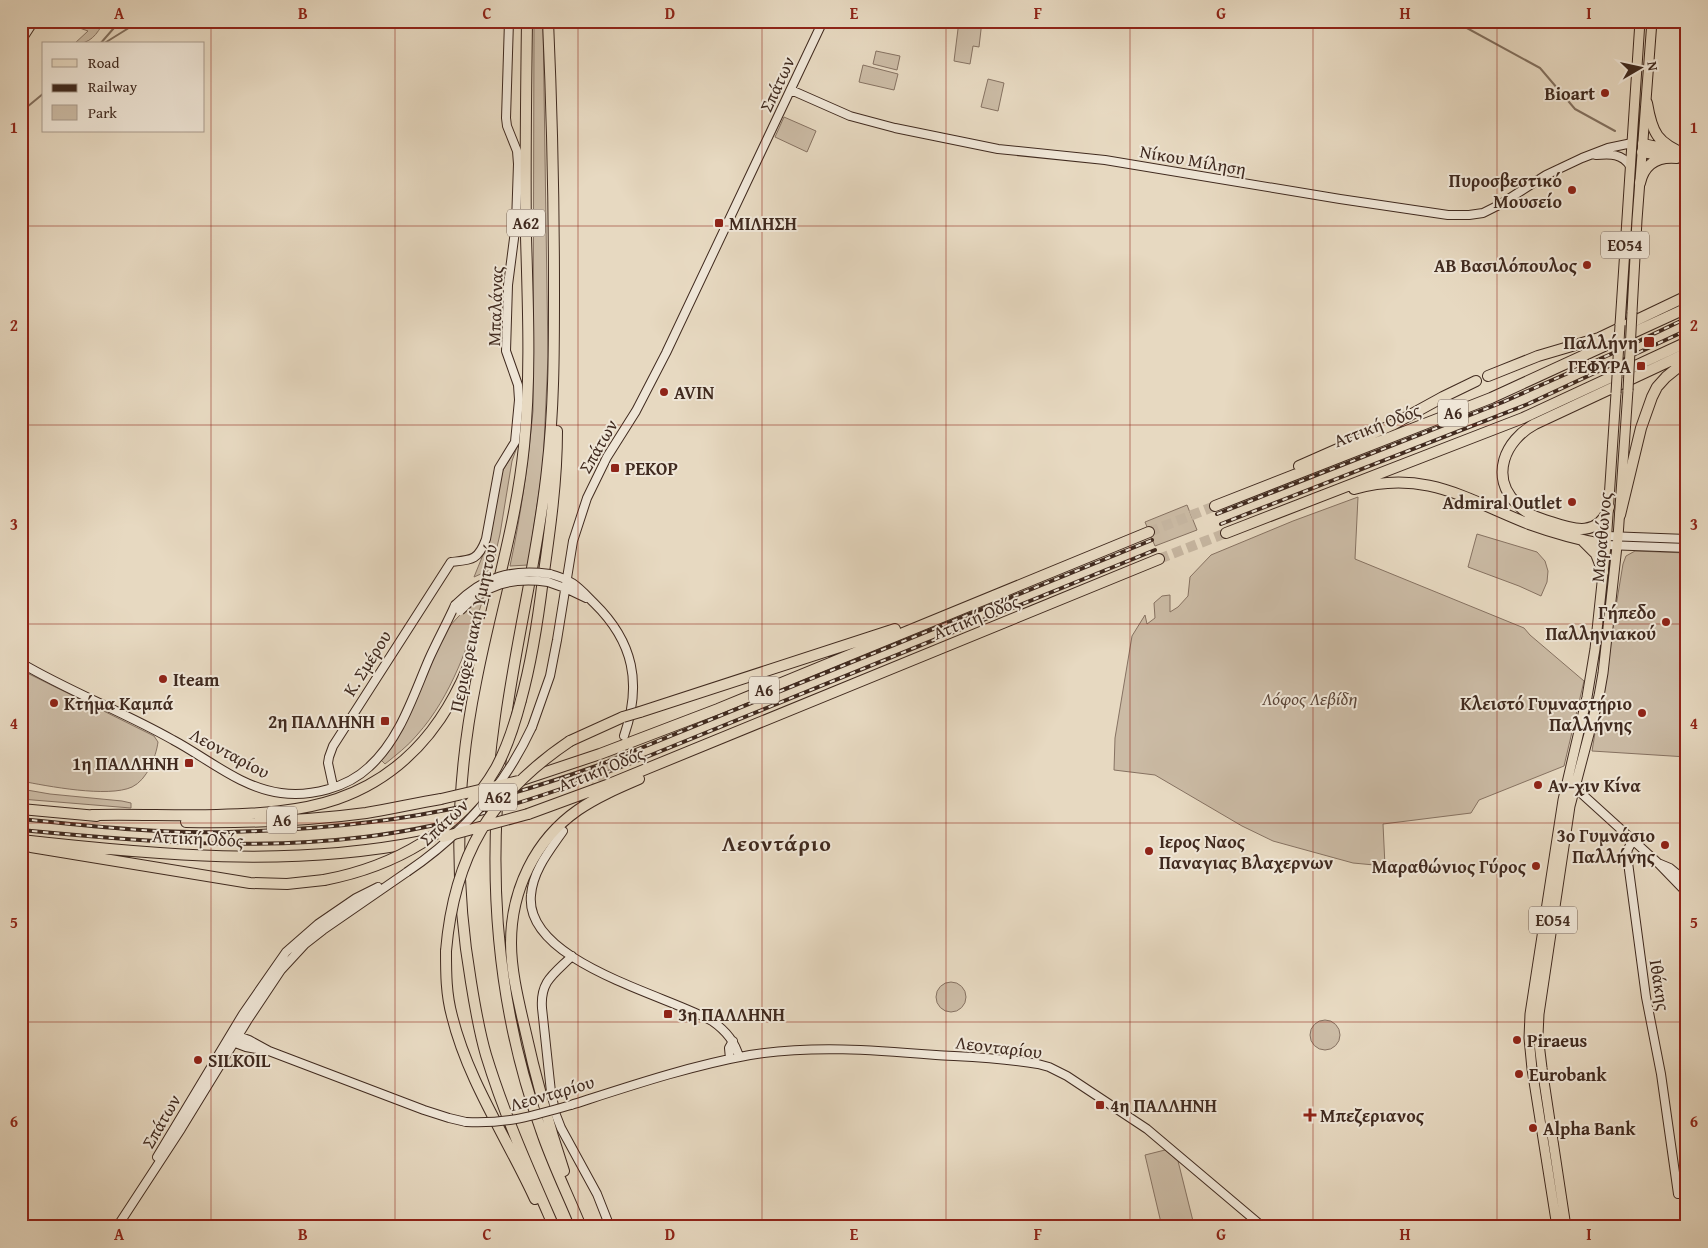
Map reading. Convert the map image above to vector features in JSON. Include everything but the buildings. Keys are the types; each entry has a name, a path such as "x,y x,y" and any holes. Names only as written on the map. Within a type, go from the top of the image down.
{"highway":[{"name":"Περιφερειακή Υμηττού","path":"527,21 525,110 528,390 524,451 503,566 475,683 462,793 460,867 462,915 477,1019 505,1111 554,1227"},
{"name":"Α62","path":"548,21 554,236 554,358 551,426 542,513 505,724 499,787 495,895 502,979 516,1047 541,1131 581,1227"},
{"path":"1647,103 1654,131 1660,140 1682,156"},
{"path":"1643,148 1682,156"},
{"path":"1640,183 1642,173 1653,162 1682,156"},
{"path":"1488,376 1538,356 1599,338 1687,296"},
{"name":"Αττική Οδός","path":"1476,381 1375,433 1263,481 1215,506 1491,398 1687,308"},
{"name":"Α6","path":"1226,533 1523,418 1687,342"},
{"path":"1609,507 1605,518 1598,524 1582,530 1568,528 1529,514 1514,501 1505,485 1504,463 1509,448 1517,436 1530,427 1687,353"},
{"path":"21,846 250,883 287,884 324,880 358,873 396,858 423,843 450,822 475,797 497,766 508,743 521,700 536,634 557,462 557,374 554,358"},
{"path":"1620,514 1641,428 1652,397 1657,387 1666,377 1687,360"},
{"path":"1279,512 1367,486 1387,482 1408,482 1447,490 1532,525 1583,540 1607,541"},
{"path":"92,815 217,815 287,810 335,800 357,792 396,768 413,754 428,736 453,698 470,665 482,628 497,565 516,501"},
{"name":"Αττική Οδός","path":"21,808 173,822 262,822 366,813 441,799 518,781 600,754 718,709 1149,532"},
{"path":"1583,540 1596,554 1603,572"},
{"name":"Αττική Οδός","path":"21,840 162,853 251,857 339,853 391,847 500,823 590,792 1159,559"},
{"path":"547,1227 477,1084 451,1015 446,984 446,951 449,919 457,886 473,845 488,819 505,796 528,773 570,741 640,712 863,640 944,610 1006,590"},
{"path":"581,1227 542,1100 519,1000 511,943 513,918 519,889 527,869 539,849 555,830 574,814 614,790 698,754 727,736"}],"main road":[{"name":"Μαραθώνος","path":"1557,1227 1533,1080 1529,1026 1560,814 1590,681 1607,541 1640,21"},
{"name":"Μαραθώνος","path":"1566,1227 1543,1078 1538,1026 1568,815 1599,696 1603,673 1618,542 1652,21"},
{"path":"1632,147 1643,148"}],"street":[{"path":"21,41 34,21"},
{"name":"Μπαλάνας","path":"451,562 472,560 478,556 482,549 486,540 499,468 512,449 516,433 519,400 518,386 506,351 508,285 516,223 518,164 517,151 506,118 509,21"},
{"name":"Σπάτων","path":"117,1227 174,1126 281,970 305,944 323,930 440,849 477,813 516,758 532,727 550,676 577,524 594,482 636,411 666,353 824,21"},
{"name":"Νίκου Μίληση","path":"791,90 850,116 895,128 998,149 1105,160 1448,215 1474,214 1488,211 1546,175 1582,158 1608,148 1632,147"},
{"name":"Νίκου Μίληση","path":"1582,158 1604,154 1617,155 1625,158 1630,166"},
{"path":"1618,542 1687,539"},
{"path":"1607,541 1687,548"},
{"name":"Κ. Σμέρου","path":"334,786 328,763 333,746 451,562"},
{"name":"Λεονταρίου","path":"21,663 172,739 236,777 257,787 281,793 309,793 356,777 368,768 386,749 403,718 444,629 466,594 497,576 520,572 550,574 566,584"},
{"name":"Λεονταρίου","path":"458,608 496,585 521,580 578,586 612,623 624,641 629,656 633,676 633,701 630,720 624,736"},
{"path":"1567,782 1658,863 1687,893"},
{"path":"563,831 536,874 533,884 531,900 534,915 544,933 572,956 608,976 707,1018 721,1027 733,1041 739,1058"},
{"name":"Ιθάκης","path":"1633,840 1627,855 1646,997 1683,1193"},
{"path":"1658,863 1670,868 1687,882"},
{"name":"Σπάτων","path":"233,1039 276,965 301,938 356,898 407,872"},
{"path":"572,956 548,981 542,993 552,1100 560,1128 597,1194 610,1227"},
{"name":"Λεονταρίου","path":"233,1039 246,1047 269,1051 432,1112 466,1122 505,1122 523,1119 672,1074 730,1059 789,1051 838,1049 955,1056 1042,1065 1060,1072 1097,1095 1156,1136 1263,1227"},
{"path":"730,1059 729,1048 733,1041"}],"green space":[{"path":"60,21 104,21 92,38 84,42 76,42 88,31"},
{"path":"534,21 543,21 548,357 543,466 528,565 510,566 524,489 533,411"},
{"path":"959,21 982,21 979,47 973,46 970,64 954,61"},
{"path":"876,51 900,56 897,70 873,64"},
{"path":"863,65 898,74 894,90 859,82"},
{"path":"988,79 1004,83 998,111 981,107"},
{"path":"784,117 816,131 807,152 775,137"},
{"path":"517,447 512,461 492,569 474,577 487,545 502,472"},
{"name":"Λόφος Λεβίδη","path":"1358,497 1355,559 1524,628 1584,681 1564,766 1479,800 1471,813 1383,824 1385,866 1353,863 1273,841 1242,826 1155,775 1114,770 1115,738 1132,636 1145,615 1147,624 1155,618 1154,603 1162,596 1170,595 1170,612 1178,607 1188,596 1190,577 1211,555 1293,521"},
{"path":"1187,505 1197,530 1155,546 1145,522"},
{"path":"1477,534 1537,552 1545,561 1548,571 1547,582 1541,596 1468,567"},
{"path":"1635,551 1687,553 1687,757 1592,751 1623,564 1626,556"},
{"path":"485,593 466,650 450,686 429,720 402,750 385,764 379,758 444,634 463,612"},
{"name":"Kτήμα Καμπά","path":"21,670 154,736 158,742 155,754 150,768 142,779 132,787 108,791 77,790 21,781"},
{"path":"21,789 50,794 122,801 131,803 131,808 21,799"},
{"path":"951,982 962,986 966,997 962,1008 951,1012 940,1008 936,997 940,986"},
{"path":"1325,1020 1335,1025 1340,1035 1335,1045 1325,1050 1315,1045 1310,1035 1315,1025"},
{"path":"1165,1150 1178,1161 1193,1221 1162,1227 1145,1155"}],"waterway":[{"path":"102,42 120,21"},
{"path":"106,42 140,21"},
{"path":"1454,21 1540,68 1575,109 1615,131"},
{"path":"21,112 42,95"}],"tunnel":[{"path":"1149,532 1215,506"},
{"path":"1159,559 1226,533"},
{"path":"592,791 620,745"}],"railway":[{"path":"1217,514 1503,402 1687,318"},
{"path":"1221,524 1528,404 1687,330"},
{"path":"21,819 151,831 229,832 380,821 469,805 599,765 1152,540"},
{"path":"21,830 150,841 236,844 278,843 364,837 432,826 466,818 532,799 629,764 1155,550"}],"place":[{"name":"Bioart","path":"1605,93"},
{"name":"Πυροσβεστικό Μουσείο","path":"1572,190"},
{"name":"ΜΙΛΗΣΗ","path":"719,223"},
{"name":"ΑΒ Βασιλόπουλος","path":"1587,265"},
{"name":"Παλλήνη","path":"1649,342"},
{"name":"ΓΕΦΥΡΑ","path":"1641,366"},
{"name":"AVIN","path":"664,392"},
{"name":"ΡΕΚΟΡ","path":"615,468"},
{"name":"Admiral Outlet","path":"1572,502"},
{"name":"Γήπεδο Παλληνιακού","path":"1666,622"},
{"name":"Iteam","path":"163,679"},
{"name":"Kτήμα Καμπά","path":"54,703"},
{"name":"Κλειστό Γυμναστήριο Παλλήνης","path":"1642,713"},
{"name":"2η ΠΑΛΛΗΝΗ","path":"385,721"},
{"name":"1η ΠΑΛΛΗΝΗ","path":"189,763"},
{"name":"Αν-χιν Κίνα","path":"1538,785"},
{"name":"3ο Γυμνάσιο Παλλήνης","path":"1665,845"},
{"name":"Ιερος Ναος Παναγιας Βλαχερνων","path":"1149,851"},
{"name":"Μαραθώνιος Γύρος","path":"1536,866"},
{"name":"3η ΠΑΛΛΗΝΗ","path":"668,1014"},
{"name":"Piraeus","path":"1517,1040"},
{"name":"SILKOIL","path":"198,1060"},
{"name":"Eurobank","path":"1519,1074"},
{"name":"4η ΠΑΛΛΗΝΗ","path":"1100,1105"},
{"name":"Μπεζεριανος","path":"1310,1115"},
{"name":"Alpha Bank","path":"1533,1128"}],"district":[{"name":"Λεοντάριο","path":"777,843"}]}
